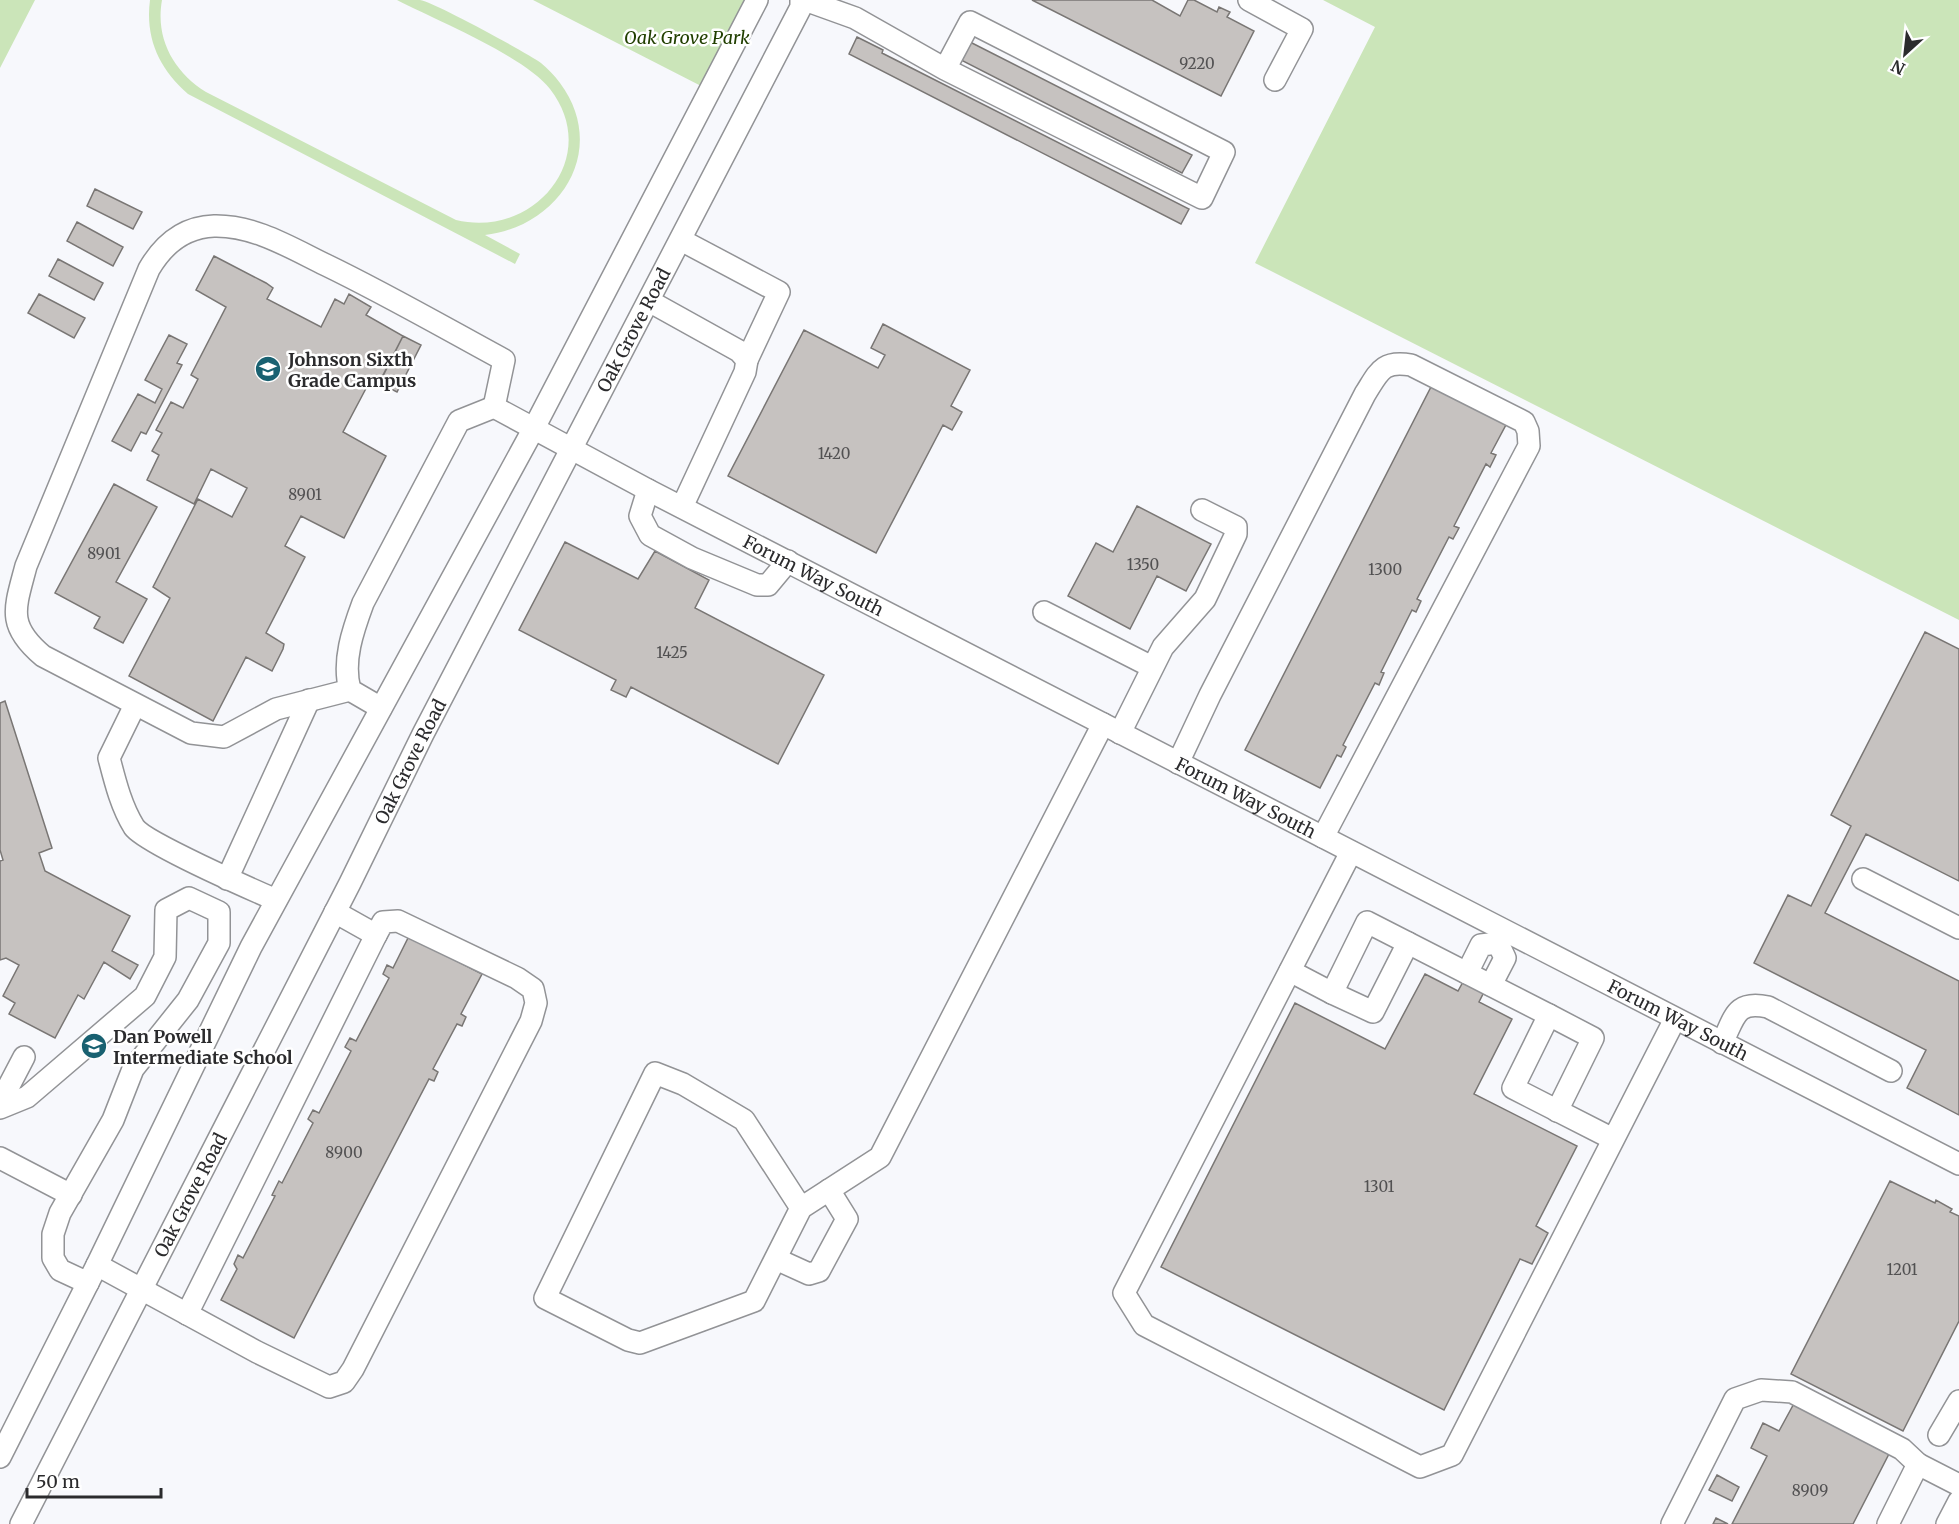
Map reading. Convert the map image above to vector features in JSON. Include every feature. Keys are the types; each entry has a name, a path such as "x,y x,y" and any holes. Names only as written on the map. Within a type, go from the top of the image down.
{"street":[{"path":"0,1457 93,1274 276,900 534,428 757,0"},
{"path":"803,0 855,18 945,69 1202,198 1224,152 970,22 945,69"},
{"name":"Oak Grove Road","path":"21,1524 335,912 423,734 681,240 803,0"},
{"path":"1249,0 1302,29 1275,80"},
{"path":"350,690 347,679 351,636 363,603 459,421 494,407 504,360 367,285 268,237 239,228 213,226 188,231 172,240 160,251 148,269 26,566 14,609 19,627 30,645 43,656 191,733 224,737 276,709 350,690 381,708"},
{"path":"681,240 779,292 747,360 745,372 682,507"},
{"path":"649,301 739,351 747,360"},
{"path":"1178,762 1209,695 1354,414 1382,369 1395,363 1410,365 1524,422 1528,431 1529,446 1323,837"},
{"name":"Forum Way South","path":"494,407 572,450 1323,837 1501,937 1675,1019 1959,1164"},
{"path":"648,489 640,516 650,535 692,558 757,585 768,585 788,561"},
{"path":"801,1208 744,1120 683,1084 655,1073 545,1298 628,1340 640,1343 754,1301 801,1208 880,1157 1111,728 1163,647 1205,599 1236,534 1236,527 1202,510"},
{"path":"1044,612 1152,667"},
{"path":"227,879 309,700"},
{"path":"135,705 109,758 118,793 135,829 227,879 276,900"},
{"path":"1351,852 1124,1293 1144,1324 1420,1467 1452,1455 1675,1019"},
{"path":"1863,879 1959,928"},
{"path":"0,1108 27,1097 145,996 165,957 166,910 189,898 219,912 219,943 188,1000 133,1069 113,1120 71,1195 53,1234 53,1258 60,1269 93,1274 142,1290 187,1314 312,1380 329,1387 344,1382 353,1369 531,1021 536,1003 533,989 517,978 398,921 383,922 187,1314"},
{"path":"335,912 376,935"},
{"path":"1332,993 1367,922 1593,1038 1557,1111"},
{"path":"1467,973 1481,945 1501,937 1505,958 1491,986"},
{"path":"1290,971 1373,1012 1408,943"},
{"path":"1722,1043 1738,1011 1744,1005 1754,1004 1768,1007 1891,1071"},
{"path":"1549,1015 1513,1088 1613,1139"},
{"path":"0,1103 24,1057"},
{"path":"0,1158 71,1195"},
{"path":"776,1259 809,1274 819,1271 847,1220 829,1190"},
{"path":"1672,1524 1735,1399 1761,1390 1792,1392 1902,1449 1918,1464 1959,1485"},
{"path":"1939,1435 1959,1401"},
{"path":"1888,1524 1918,1464"},
{"path":"1947,1524 1959,1501"}],"green space":[{"path":"0,0 35,0 0,68"},
{"path":"150,0 162,0 161,28 169,53 185,75 206,92 456,220 485,223 511,217 534,205 552,187 564,165 569,141 564,115 550,89 521,64 479,40 397,0 420,0 443,9 544,65 558,80 574,108 580,133 578,158 569,180 555,200 536,217 512,229 485,235 520,254 515,264 188,94 169,74 156,52 150,27"},
{"name":"Oak Grove Park","path":"533,0 748,0 705,88"},
{"path":"1323,0 1959,0 1959,620 1255,263 1375,27"}],"building":[{"path":"1032,0 1152,0 1180,16 1188,0 1194,0 1217,12 1219,7 1230,12 1227,17 1254,31 1221,96"},
{"path":"857,37 883,50 882,53 1189,209 1181,224 849,54"},
{"path":"970,42 1192,155 1182,173 961,60"},
{"path":"95,189 142,212 133,229 87,206"},
{"path":"77,222 123,247 113,266 67,241"},
{"path":"214,256 273,288 267,299 321,327 335,299 344,304 349,294 371,307 366,315 403,336 379,384 371,379 343,432 386,456 344,538 301,516 285,546 305,557 266,633 284,644 283,649 272,671 246,657 213,721 129,676 170,598 153,587 198,499 232,517 247,488 211,469 194,504 147,480 159,455 152,451 162,433 156,430 171,402 183,408 198,379 191,375 226,307 196,290"},
{"path":"58,259 103,283 94,300 49,276"},
{"path":"39,294 85,318 74,338 28,313"},
{"path":"883,324 970,370 951,406 962,412 952,430 943,425 876,553 728,476 804,330 878,368 885,355 871,348"},
{"path":"169,335 187,344 177,363 182,365 146,434 141,432 131,451 112,441 138,394 155,403 162,389 145,380"},
{"path":"403,336 421,345 397,392 379,383"},
{"path":"1433,383 1508,421 1491,453 1496,455 1490,467 1486,464 1454,526 1459,528 1453,539 1449,537 1417,599 1421,601 1416,612 1412,610 1381,672 1384,673 1379,685 1375,683 1343,745 1346,747 1341,757 1337,755 1320,788 1245,750"},
{"path":"114,484 157,507 116,582 147,599 123,643 94,628 100,617 55,593"},
{"path":"1137,506 1211,544 1186,591 1157,576 1130,629 1068,596 1096,543 1113,552"},
{"path":"565,542 638,579 655,551 709,580 695,608 824,675 778,764 631,687 626,697 611,690 616,680 519,630"},
{"path":"1925,632 1959,649 1959,881 1866,834 1825,913 1959,981 1959,1115 1907,1088 1926,1050 1754,963 1788,895 1811,906 1851,826 1831,815"},
{"path":"5,701 52,848 39,853 45,871 130,916 112,951 138,965 130,979 104,962 84,999 78,995 55,1038 9,1014 15,1003 3,996 19,965 6,958 0,960 0,861 3,860 0,850 0,703"},
{"path":"409,936 482,974 461,1014 466,1017 462,1026 457,1024 433,1069 438,1072 434,1081 429,1079 294,1338 221,1300 237,1269 234,1264 238,1255 243,1258 275,1196 272,1195 279,1181 282,1183 313,1123 308,1119 313,1110 319,1113 351,1051 345,1047 350,1038 356,1041 389,978 383,974 387,965 393,968"},
{"path":"1425,974 1458,991 1463,982 1484,992 1479,1002 1512,1019 1474,1094 1577,1146 1536,1226 1548,1233 1532,1264 1520,1259 1444,1410 1161,1267 1295,1003 1385,1049"},
{"path":"1890,1181 1935,1203 1936,1200 1952,1209 1950,1212 1959,1216 1959,1321 1903,1431 1791,1374"},
{"path":"1797,1398 1892,1448 1853,1524 1732,1524 1767,1456 1751,1448 1763,1423 1779,1431"},
{"path":"1717,1475 1739,1487 1732,1501 1709,1490"},
{"path":"1716,1518 1728,1524 1713,1524"}],"place":[{"name":"Johnson Sixth Grade Campus","path":"268,369"},
{"name":"Dan Powell Intermediate School","path":"94,1046"}]}
